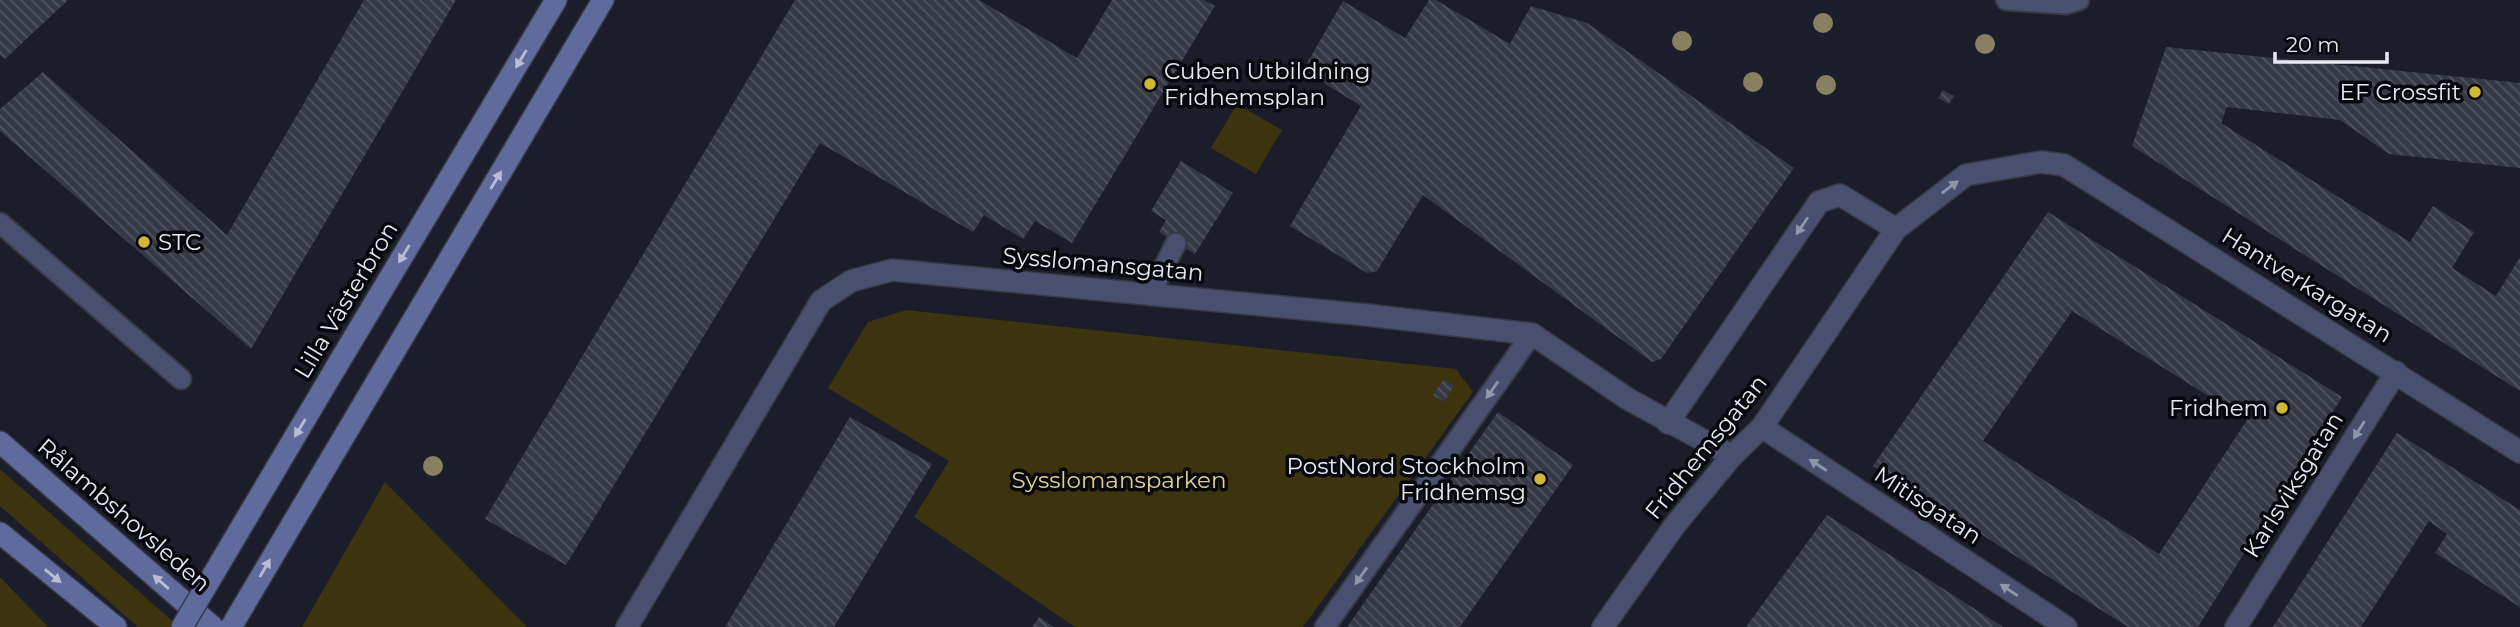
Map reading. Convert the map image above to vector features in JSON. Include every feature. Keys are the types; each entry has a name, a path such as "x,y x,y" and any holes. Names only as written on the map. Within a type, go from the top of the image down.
{"main road":[{"name":"Lilla Västerbron","path":"182,627 556,0"},
{"path":"231,627 603,0"},
{"name":"Rålambshovsleden","path":"0,442 213,627"},
{"path":"0,533 117,627"}],"street":[{"name":"Fridhemsgatan","path":"1603,627 1675,525 1732,456 1762,427 1896,229 1966,175 2041,163 2064,165"},
{"name":"Hantverkargatan","path":"2064,165 2520,452"},
{"name":"Fridhemsgatan","path":"1668,423 1819,202 1840,195 1896,229"},
{"name":"Sysslomansgatan","path":"627,627 821,301 851,281 892,270 1367,314 1532,334 1668,423 1732,456"},
{"name":"Karlsviksgatan","path":"2236,627 2396,372"},
{"name":"Mitisgatan","path":"1762,427 2066,627"}],"lane":[{"path":"2006,0 2066,4 2079,0"},
{"path":"0,223 181,379"},
{"path":"1150,295 1176,243"},
{"path":"1325,627 1532,334"}],"green space":[{"path":"1237,104 1282,130 1256,174 1211,148"},
{"name":"Sysslomansparken","path":"906,310 1456,369 1473,392 1303,627 1075,627 914,517 949,461 828,388 868,322"},
{"path":"0,469 179,627 138,627 0,506"},
{"path":"385,482 527,627 302,627"},
{"path":"0,577 48,627 0,627"}],"building":[{"path":"0,0 68,0 5,59 0,55"},
{"path":"364,0 456,0 251,349 0,131 0,109 43,72 227,235"},
{"path":"795,0 979,0 1077,58 1112,0 1204,0 1215,6 1072,243 1035,221 1023,239 984,215 973,232 820,143 566,565 485,519"},
{"path":"1429,0 1436,0 1510,44 1531,6 1587,23 1794,168 1661,359 1652,362 1423,195 1377,271 1367,273 1290,226 1361,106 1303,70 1343,1 1405,38"},
{"path":"2166,47 2520,83 2520,168 2389,154 2340,120 2227,107 2221,123 2410,242 2433,206 2474,232 2452,268 2496,296 2520,257 2520,391 2132,146"},
{"path":"1943,90 1954,96 1949,104 1938,98"},
{"path":"1181,161 1233,193 1195,254 1159,232 1166,220 1151,211"},
{"name":"Fridhem","path":"2048,212 2342,397 2198,627 2128,627 1873,466","holes":["2072,311 2247,420 2159,554 1983,441"]},
{"path":"1444,379 1454,386 1444,402 1433,395"},
{"path":"1498,412 1573,465 1460,627 1347,627"},
{"path":"850,417 932,464 834,627 725,627"},
{"path":"2397,433 2520,510 2520,607 2435,553 2447,534 2429,521 2361,627 2273,627"},
{"path":"1827,515 1950,593 2003,627 1746,627"},
{"path":"1039,617 1054,627 1032,627"}],"place":[{"name":"Cuben Utbildning Fridhemsplan","path":"1150,84"},
{"name":"EF Crossfit","path":"2475,92"},
{"name":"STC","path":"144,242"},
{"name":"Fridhem","path":"2282,408"},
{"name":"PostNord Stockholm Fridhemsg","path":"1540,479"}]}
